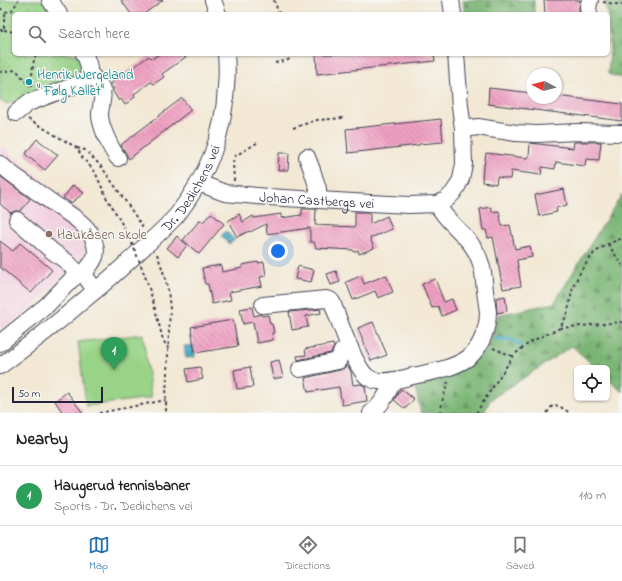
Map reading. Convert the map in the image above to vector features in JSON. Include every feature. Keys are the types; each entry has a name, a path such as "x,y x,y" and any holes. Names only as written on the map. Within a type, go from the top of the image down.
{"street":[{"path":"50,0 58,12"},
{"path":"213,0 217,12"},
{"path":"452,0 453,12"},
{"path":"16,114 28,103 84,82 89,73 89,66 85,56"},
{"name":"Dr. Dedichens vei","path":"0,366 62,319 111,278 176,216 199,183 220,133 226,100 226,56"},
{"path":"263,305 312,300 330,300 356,361 362,371 369,378 379,381 394,380 444,369 468,358 477,347 483,338 488,313 481,265 476,251 469,241 437,204 446,200 453,193 461,179 464,164 456,56"},
{"path":"89,73 101,86 101,123 111,147 118,158"},
{"path":"462,129 478,127 508,132 537,134 577,132 622,133"},
{"path":"308,157 318,189 318,200"},
{"path":"0,164 20,180 72,216 91,234 96,249 95,257 88,267 85,277"},
{"name":"Johan Castbergs vei","path":"199,183 225,192 268,197 376,204 437,204"},
{"path":"17,220 52,251 85,277"},
{"path":"0,342 47,305 71,280 85,277"},
{"path":"300,369 338,361 342,351 350,347"},
{"path":"372,413 377,409 389,391 394,380"}],"path":[{"path":"6,12 13,9 18,0"},
{"path":"274,0 278,12"},
{"path":"589,5 622,5"},
{"path":"0,8 6,12"},
{"path":"4,30 4,18 6,12"},
{"path":"0,30 12,32"},
{"path":"0,72 16,70 31,88 33,64 35,56"},
{"path":"274,63 288,60 290,56"},
{"path":"16,114 28,119 77,148 85,150 101,166 145,231"},
{"path":"293,128 317,120 343,118"},
{"path":"234,186 233,160 236,155 257,143"},
{"path":"77,148 82,157 95,172 108,201 135,250 144,272 163,340 168,348"},
{"path":"560,328 567,315 573,287 582,269 594,253 608,244 622,238"},
{"path":"608,244 622,265"},
{"path":"154,250 163,271 168,290 170,309 166,413"},
{"path":"476,413 513,356 532,341 560,328 622,322"},
{"path":"477,347 492,347 513,356"},
{"path":"441,413 442,402 456,364"},
{"path":"99,413 166,400"},
{"path":"547,413 553,405 559,406 570,413"}],"shaded area":[{"name":"Haukåsen skole","path":"0,145 79,210 96,228 89,252 36,304 0,332"}],"green space":[{"path":"0,0 53,0 59,12 12,12 12,56 79,56 83,67 79,79 6,104 0,101"},
{"path":"463,0 534,0 534,12 465,12"},
{"path":"605,0 622,0 622,78 608,74 610,56 610,12 607,12"},
{"path":"622,194 622,392 610,381 610,365 593,365 572,346 490,400 484,413 421,413 414,383 472,363 490,342 498,315 554,303"},
{"path":"143,334 151,398 86,406 78,342"}],"water":[{"path":"226,231 235,240 229,244 221,236"},
{"path":"193,345 195,357 186,358 184,346"}],"building":[{"path":"121,0 163,0 147,12 130,12"},
{"path":"544,0 580,0 579,12 545,12"},
{"path":"149,56 152,59 156,56 187,56 162,74 164,77 154,84 151,82 134,94 135,97 125,105 121,99 119,101 110,84"},
{"path":"316,56 434,56 435,61 317,74"},
{"path":"489,88 526,92 526,104 562,104 562,97 622,104 622,121 488,104"},
{"path":"182,98 191,110 129,159 121,145"},
{"path":"441,119 443,142 348,153 346,129"},
{"path":"37,139 58,155 45,170 25,154"},
{"path":"574,142 601,142 599,160 586,159 585,166 556,162 555,169 542,167 541,175 511,171 510,179 497,177 496,184 482,182 486,153 527,158 529,157 530,143 573,148"},
{"path":"279,153 289,153 288,170 278,170"},
{"path":"0,176 30,199 20,211 14,211 11,213 0,204"},
{"path":"73,185 84,193 71,203 63,198"},
{"path":"564,189 567,205 556,208 557,212 539,216 535,195"},
{"path":"491,207 492,212 499,211 502,226 510,225 515,249 530,246 532,257 517,260 521,286 503,289 493,237 488,238 486,230 483,230 480,209"},
{"path":"302,209 316,209 315,225 355,227 355,212 367,212 367,214 370,214 370,224 387,216 392,229 370,238 374,248 359,254 358,250 354,252 353,250 316,248 314,242 310,242 310,228 267,234 266,224 237,237 228,221 239,214 243,222 253,216 254,218 281,214 281,218 302,215"},
{"path":"211,213 224,224 199,254 183,240 200,220 203,222"},
{"path":"177,236 187,245 178,257 167,248"},
{"path":"0,241 13,251 20,243 52,270 31,293 0,267"},
{"path":"264,262 266,276 260,277 262,286 229,292 231,300 212,304 208,284 205,284 202,268 221,265 222,272 242,268 242,265"},
{"path":"298,266 314,270 311,282 295,279"},
{"path":"336,271 340,282 331,285 327,274"},
{"path":"386,275 393,292 378,298 375,291 353,300 346,282 361,276 364,284"},
{"path":"435,279 444,302 452,299 456,310 442,316 438,306 432,308 422,284"},
{"path":"505,296 507,311 497,313 496,298"},
{"path":"252,307 254,316 261,314 262,316 268,315 274,333 272,333 273,340 257,343 253,322 243,324 240,309"},
{"path":"320,309 321,313 306,316 308,327 292,330 289,312"},
{"path":"233,320 238,346 195,353 191,327"},
{"path":"373,322 387,355 371,361 358,328"},
{"path":"333,344 334,347 331,353 298,360 297,356 306,355 305,349"},
{"path":"279,360 283,377 273,379 270,362"},
{"path":"348,366 351,372 353,385 361,384 365,386 367,401 342,405 339,387 308,392 305,378 340,370"},
{"path":"200,367 203,379 188,382 186,369"},
{"path":"250,367 253,387 237,389 234,370"},
{"path":"401,389 414,399 405,409 394,400"},
{"path":"67,392 83,413 63,413 55,401"}],"waterway":[{"path":"496,339 509,339 520,345"}],"place":[{"name":"Henrik Wergeland \" Følg Kallet\"","path":"29,82"},
{"name":"Haukåsen skole","path":"49,234"},
{"name":"Haugerud tennisbaner","path":"114,370"}]}
